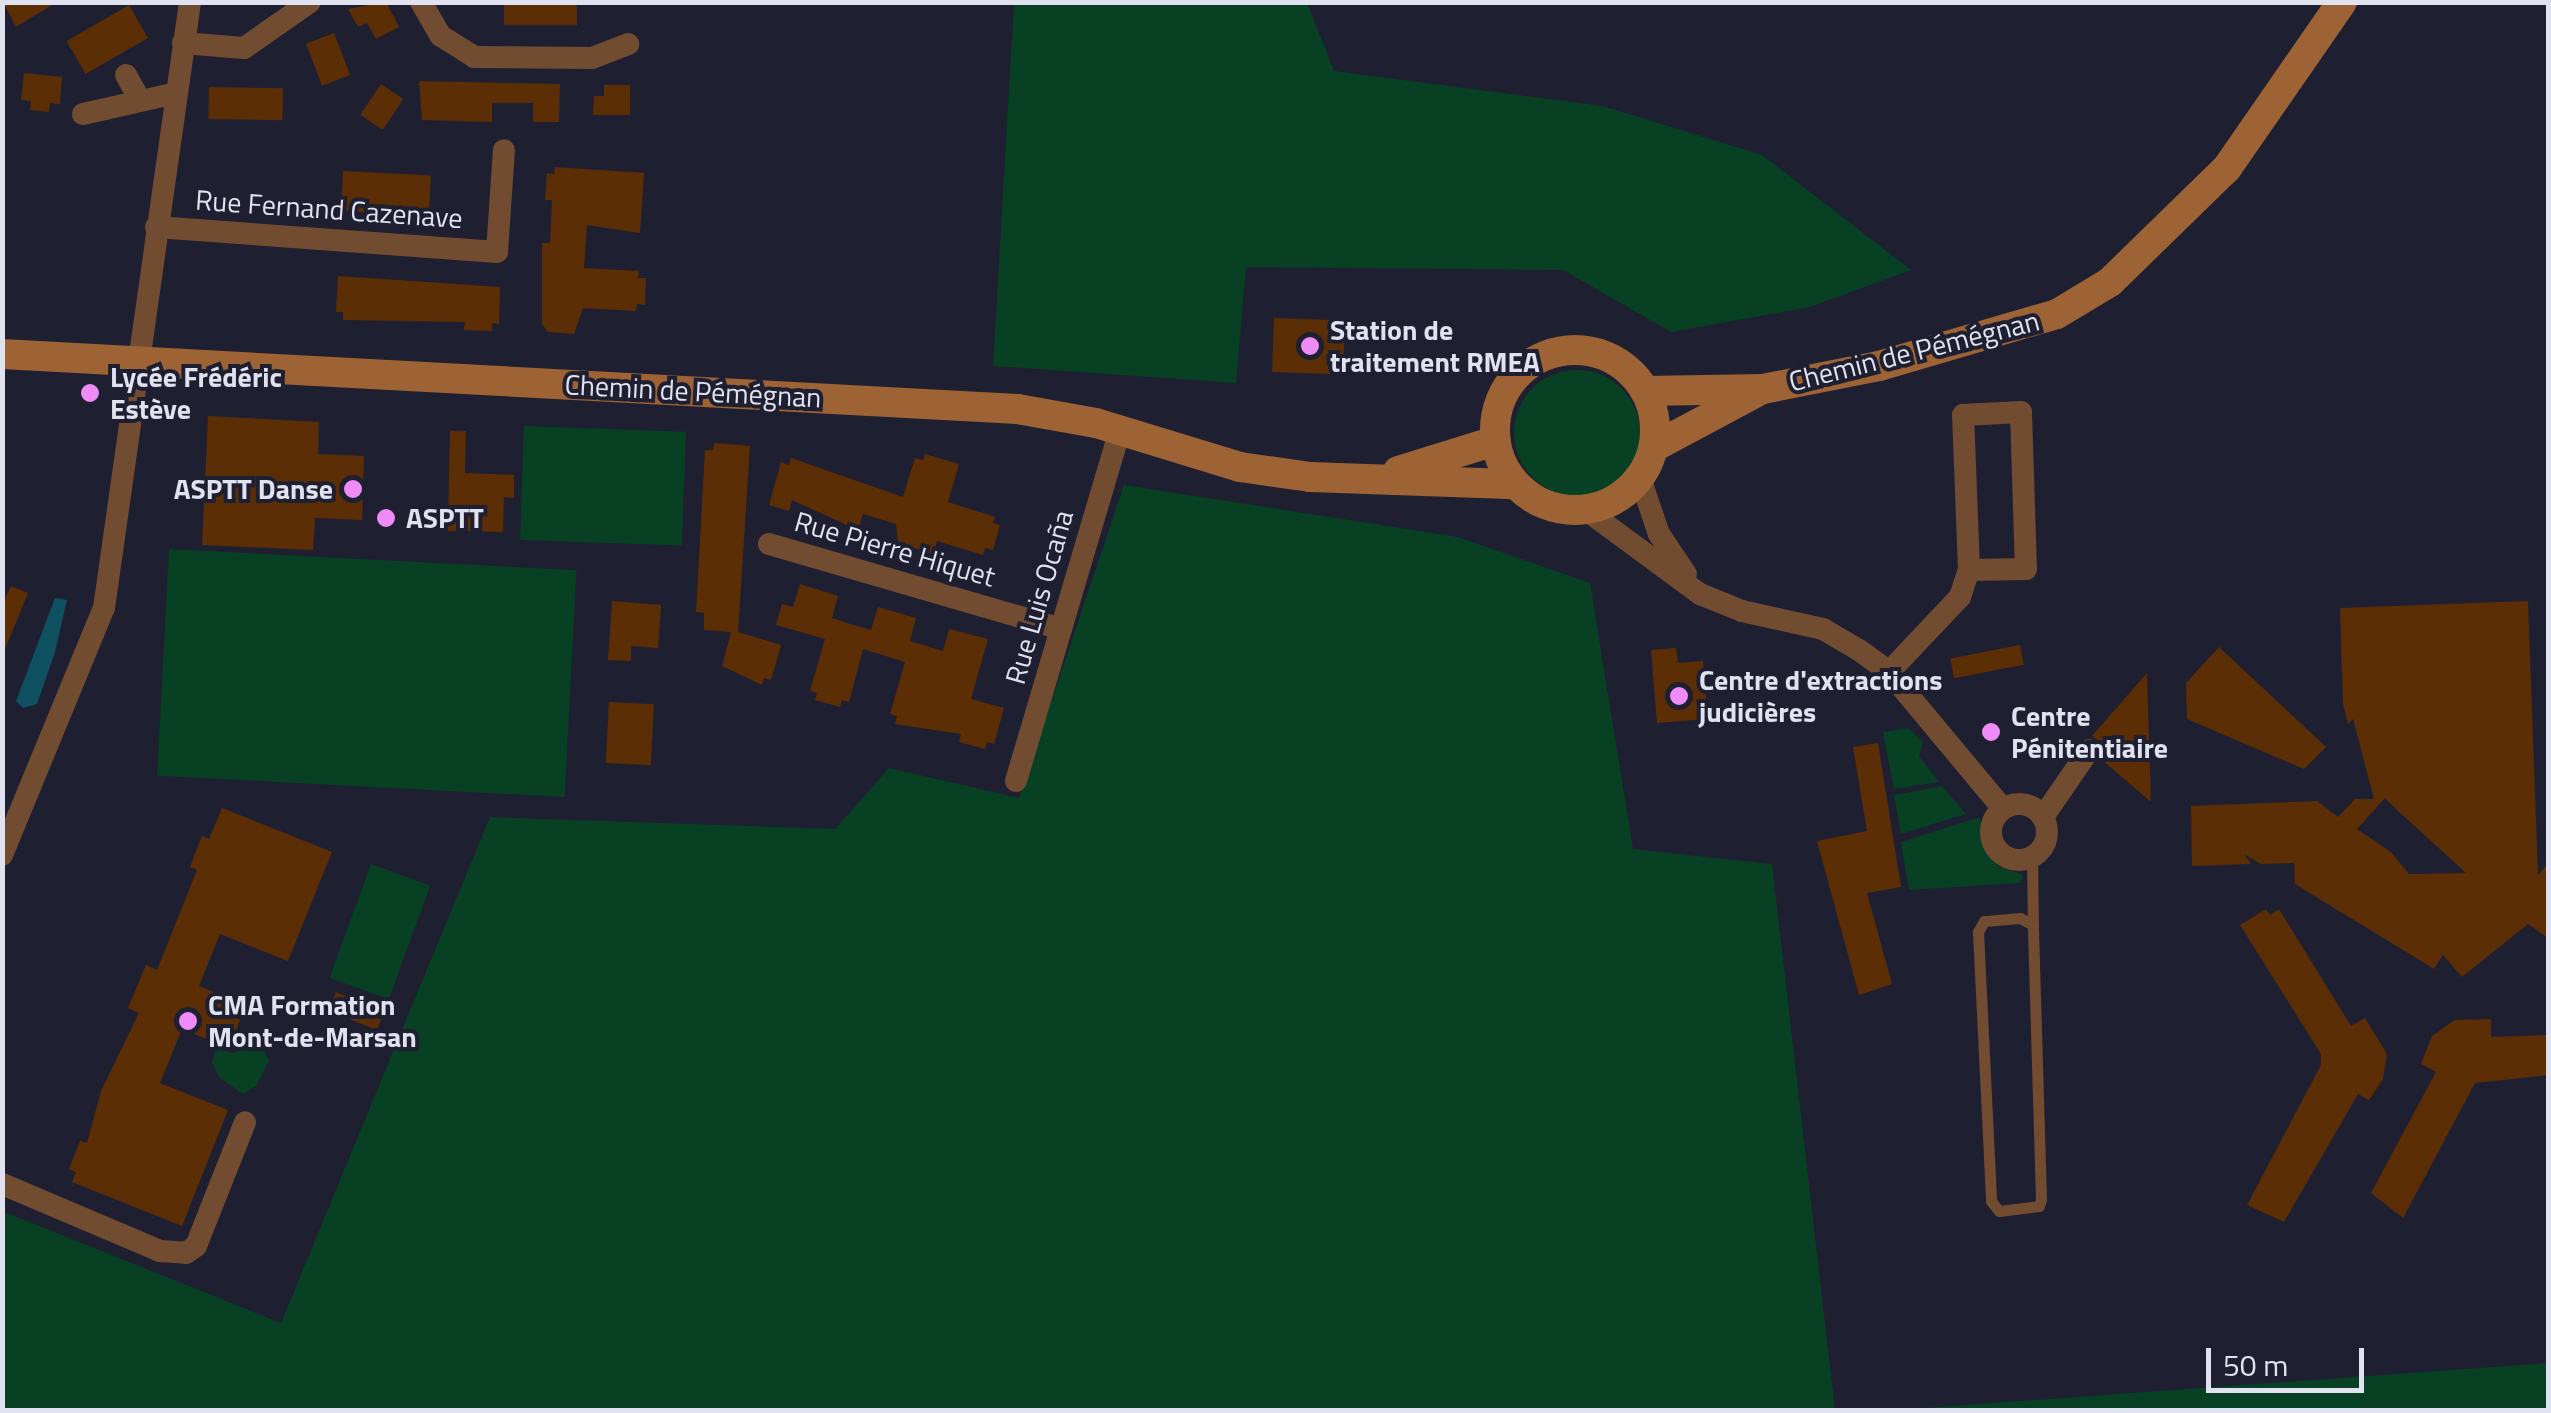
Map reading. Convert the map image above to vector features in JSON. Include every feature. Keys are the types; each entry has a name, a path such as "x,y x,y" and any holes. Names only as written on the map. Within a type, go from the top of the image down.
{"street":[{"path":"2,855 104,608 190,2"},
{"path":"184,43 244,48 310,2"},
{"path":"421,2 441,36 474,57 592,58 628,44"},
{"name":"Chemin de Pémégnan","path":"1645,391 1764,389 1989,336 2056,314 2110,282 2227,168 2342,2"},
{"path":"126,75 139,98"},
{"path":"83,114 139,98 176,93"},
{"name":"Rue Fernand Cazenave","path":"496,278 504,150"},
{"name":"Rue Fernand Cazenave","path":"156,228 498,252"},
{"path":"1586,510 1616,499 1640,478 1654,447 1655,418 1645,391 1625,368 1598,353 1567,350 1537,360 1504,394 1496,440 1515,484 1536,500 1586,510 1700,594 1742,612 1823,630 1888,672 2003,810"},
{"name":"Chemin de Pémégnan","path":"2,354 1018,408 1120,430 1240,466 1376,479 1515,484"},
{"name":"Chemin de Pémégnan","path":"1654,447 1764,389"},
{"path":"1888,672 1960,597 1968,570 1963,414 2021,412 2026,568 1968,570"},
{"name":"Rue Luis Ocaña","path":"1016,781 1120,430"},
{"name":"Chemin de Pémégnan","path":"1376,479 1496,440"},
{"path":"1640,478 1659,534 1700,594"},
{"name":"Rue Pierre Hiquet","path":"769,544 1062,629"},
{"path":"2043,818 2029,806 2003,810 1992,824 1993,843 2014,860 2032,857 2045,844 2043,818 2089,750"},
{"path":"2,1184 160,1251 186,1253 196,1246 246,1122"}],"lane":[{"path":"2032,857 2041,1199 2039,1206 2000,1211 1991,1201 1978,932 1984,920 2020,918 2033,925"}],"green space":[{"path":"1014,3 1307,3 1334,71 1603,106 1762,155 1911,270 1810,307 1671,332 1563,270 1246,267 1236,383 993,366"},
{"path":"1577,370 1601,375 1621,389 1635,409 1640,433 1635,457 1621,477 1601,491 1577,496 1553,491 1533,477 1519,457 1514,433 1519,409 1533,389 1553,375"},
{"path":"524,426 686,432 682,546 520,540"},
{"path":"1124,485 1458,537 1590,583 1633,849 1772,864 1835,1410 3,1410 2,1211 281,1323 490,817 835,829 889,768 1019,798"},
{"path":"169,549 576,570 565,797 157,776"},
{"path":"1908,728 1923,742 1919,756 1939,782 1894,789 1883,732"},
{"path":"1942,786 1966,814 1901,834 1894,795"},
{"path":"1980,817 1985,851 1998,866 2023,875 2020,883 1909,890 1901,842"},
{"path":"371,864 430,886 389,999 330,978"},
{"path":"261,1044 269,1061 256,1086 243,1094 220,1078 212,1063 216,1047 232,1053"},
{"path":"2548,1363 2548,1410 1896,1410"}],"water":[{"path":"55,598 67,600 55,652 37,704 23,708 16,701"}],"building":[{"path":"3,2 57,2 16,27"},
{"path":"386,2 399,27 376,39 367,23 358,27 348,9"},
{"path":"504,2 577,2 577,25 504,25"},
{"path":"129,5 148,38 86,74 67,41"},
{"path":"334,33 350,75 322,86 306,44"},
{"path":"24,73 62,77 60,104 50,103 49,112 30,110 31,101 21,100"},
{"path":"419,81 560,84 559,122 533,122 533,103 492,103 492,122 422,120"},
{"path":"381,84 403,99 383,130 360,115"},
{"path":"604,85 630,85 630,115 593,115 594,96 604,96"},
{"path":"209,87 283,88 282,120 208,119"},
{"path":"555,167 644,173 640,233 587,225 584,268 639,271 638,278 646,278 645,305 637,304 636,311 583,308 574,334 548,332 542,324 542,243 550,243 552,200 545,200 547,173 554,174"},
{"path":"343,171 431,176 429,216 341,211"},
{"path":"338,276 500,287 499,324 492,323 492,331 464,330 465,322 343,320 343,312 336,312"},
{"name":"Station de traitement RMEA","path":"1274,318 1345,320 1343,374 1272,372"},
{"path":"208,416 319,422 318,454 364,456 362,520 315,518 313,550 202,545"},
{"path":"450,431 466,431 465,473 514,475 514,498 504,497 503,532 448,531"},
{"path":"714,443 750,446 738,632 781,645 771,680 764,678 762,685 722,666 731,632 704,630 704,613 696,612 705,450 713,450"},
{"path":"925,454 959,464 948,502 995,517 993,523 1000,525 993,550 985,548 983,555 937,541 933,554 898,543 896,524 863,514 858,530 792,500 789,511 769,505 781,462 789,465 791,458 903,497 915,458 923,460"},
{"path":"800,584 838,596 832,618 847,623 871,630 878,607 916,618 910,641 943,651 949,629 988,639 971,699 1004,708 994,744 987,742 985,749 959,742 961,734 895,724 897,716 890,714 905,662 863,649 849,702 842,700 840,707 815,700 817,693 810,691 825,639 776,625 782,604 793,607"},
{"path":"11,586 28,593 3,654 2,605"},
{"path":"612,601 661,605 658,648 631,646 631,661 608,660"},
{"path":"2528,601 2538,875 2548,864 2548,938 2528,924 2462,977 2443,955 2434,969 2295,884 2294,863 2261,864 2244,854 2251,864 2192,866 2191,806 2317,801 2338,817 2355,799 2374,799 2353,719 2348,724 2343,704 2340,608","holes":["2385,798 2466,873 2409,874 2391,852 2357,829"]},
{"path":"2020,645 2024,665 1954,678 1950,659"},
{"path":"2219,647 2326,747 2304,769 2187,719 2186,683"},
{"path":"1676,648 1678,663 1703,661 1708,719 1657,723 1651,650"},
{"path":"2147,673 2151,802 2101,759 2103,744 2092,736"},
{"path":"609,702 654,704 651,765 606,763"},
{"path":"1878,743 1901,887 1867,893 1892,984 1859,995 1817,841 1867,831 1853,747"},
{"name":"CMA Formation Mont-de-Marsan","path":"222,808 332,852 288,961 220,934 199,986 246,1005 229,1048 182,1029 160,1083 228,1110 182,1226 72,1182 76,1172 69,1169 80,1141 87,1143 101,1091 139,1013 128,1008 146,965 157,970 197,870 190,867 202,836 209,839"},
{"path":"2266,909 2270,915 2279,909 2351,1026 2365,1018 2387,1054 2383,1079 2369,1100 2358,1094 2284,1222 2247,1205 2321,1065 2321,1054 2240,925"},
{"path":"336,992 384,1011 377,1030 329,1011"},
{"path":"2491,1019 2491,1037 2548,1035 2548,1075 2475,1083 2403,1218 2371,1193 2436,1072 2421,1064 2432,1036 2455,1020"}],"place":[{"name":"Station de traitement RMEA","path":"1310,346"},
{"name":"Lycée Frédéric Estève","path":"90,393"},
{"name":"ASPTT Danse","path":"353,489"},
{"name":"ASPTT","path":"386,518"},
{"name":"Centre d'extractions judicières","path":"1679,696"},
{"name":"Centre Pénitentiaire","path":"1991,732"},
{"name":"CMA Formation Mont-de-Marsan","path":"188,1021"}]}
